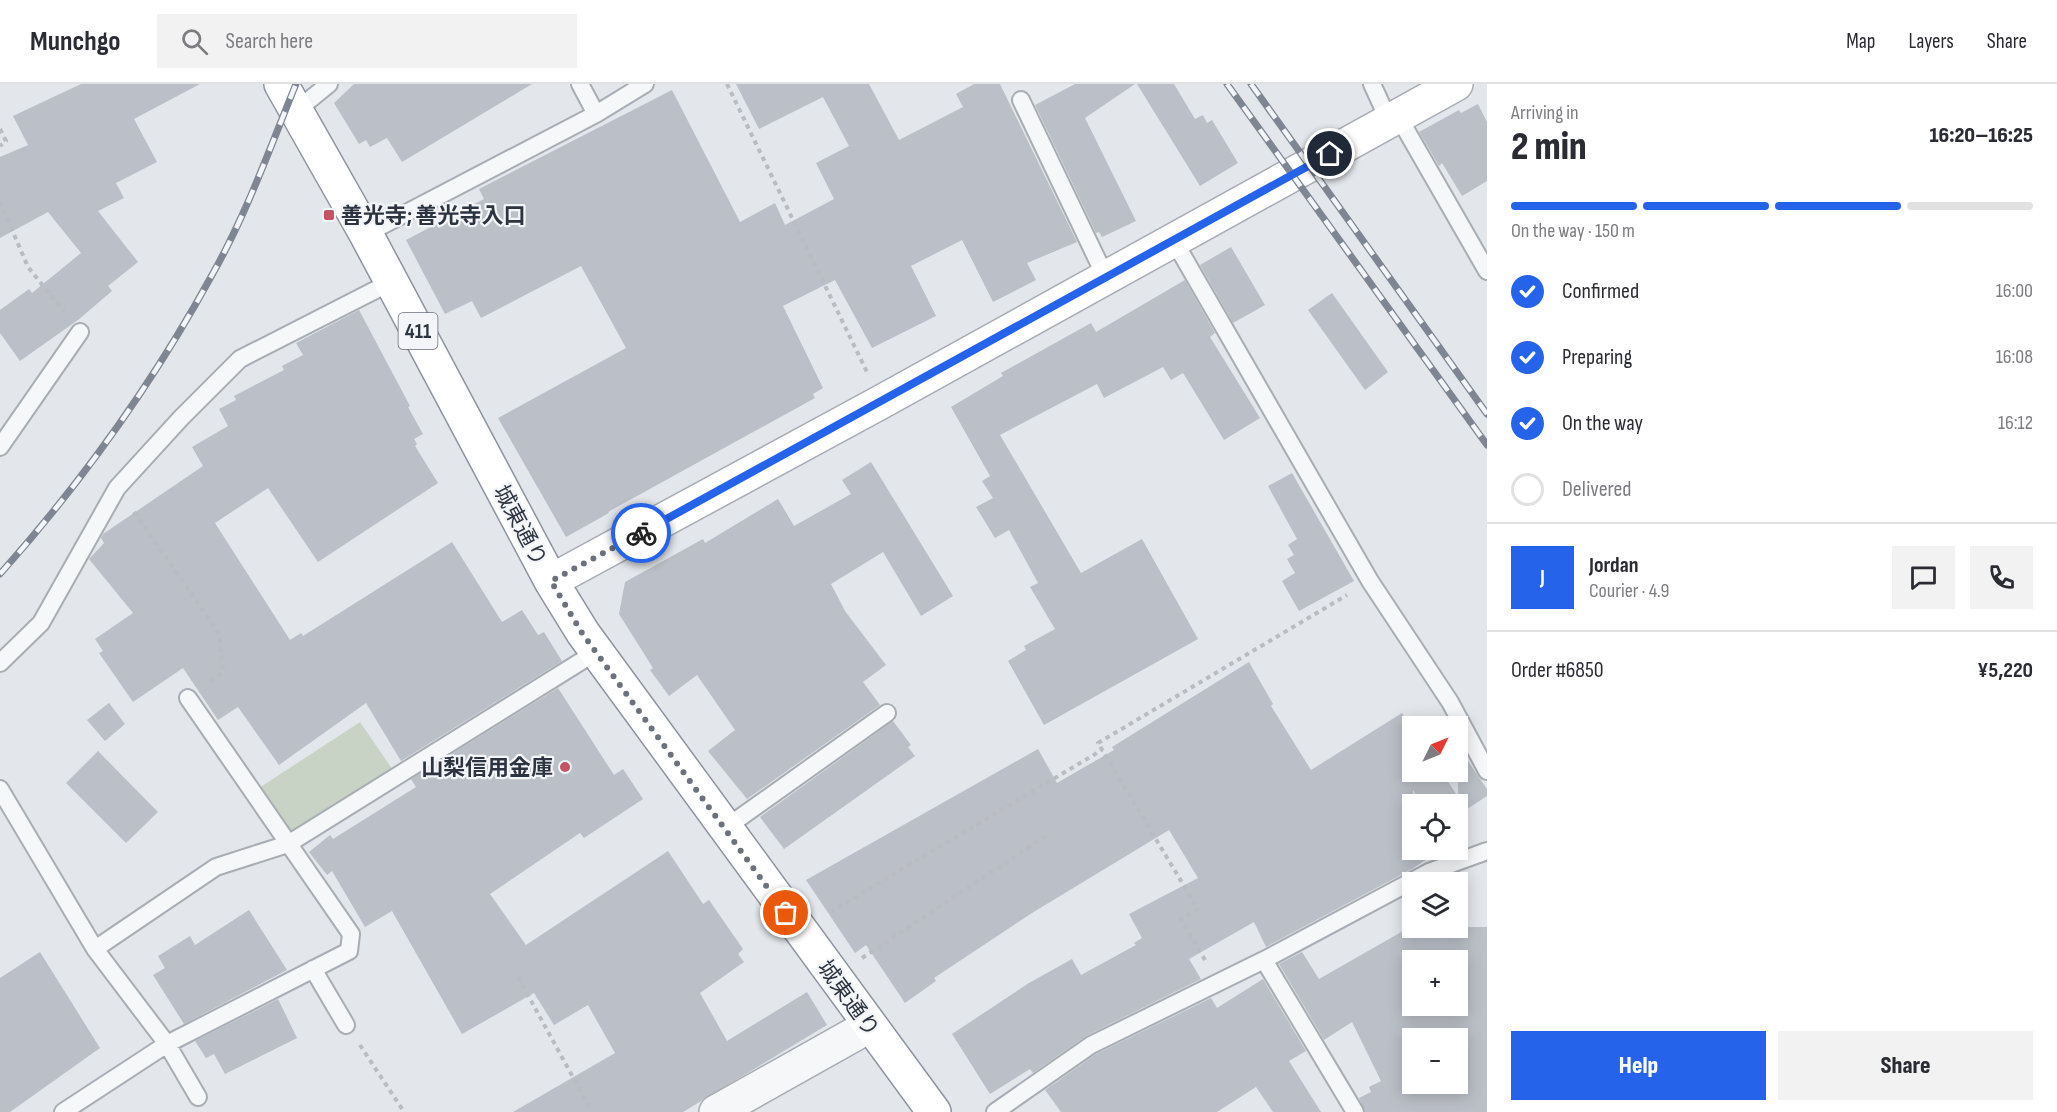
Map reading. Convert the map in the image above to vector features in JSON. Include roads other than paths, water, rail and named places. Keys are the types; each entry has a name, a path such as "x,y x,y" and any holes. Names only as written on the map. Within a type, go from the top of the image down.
{"main road":[{"path":"551,581 881,402 1456,84"},
{"name":"城東通り","path":"289,97 366,234 551,581 596,652 934,1112"}],"street":[{"path":"716,1112 869,1026"}],"lane":[{"path":"289,97 329,84"},
{"path":"580,84 596,114"},
{"path":"366,234 596,114 645,84"},
{"path":"1372,84 1487,271"},
{"path":"1022,100 1106,278"},
{"path":"1173,240 1370,581 1450,702 1487,771"},
{"path":"0,663 41,623 117,488 181,418 240,359 391,282"},
{"path":"0,447 80,332"},
{"path":"95,949 216,867 288,844 596,652"},
{"path":"63,1112 167,1044 349,951 351,934 188,698"},
{"path":"724,829 887,713"},
{"path":"0,789 95,949 167,1044 198,1097"},
{"path":"995,1112 1091,1045 1264,960 1429,872 1487,851"},
{"path":"1264,960 1355,1112"},
{"path":"313,969 346,1025"}],"railway":[{"path":"0,574 88,467 166,354 236,229 296,84"},
{"path":"1227,84 1487,445"},
{"path":"1251,84 1487,414"}],"place":[{"name":"善光寺; 善光寺入口","path":"329,215"},
{"name":"山梨信用金庫","path":"565,767"}]}
